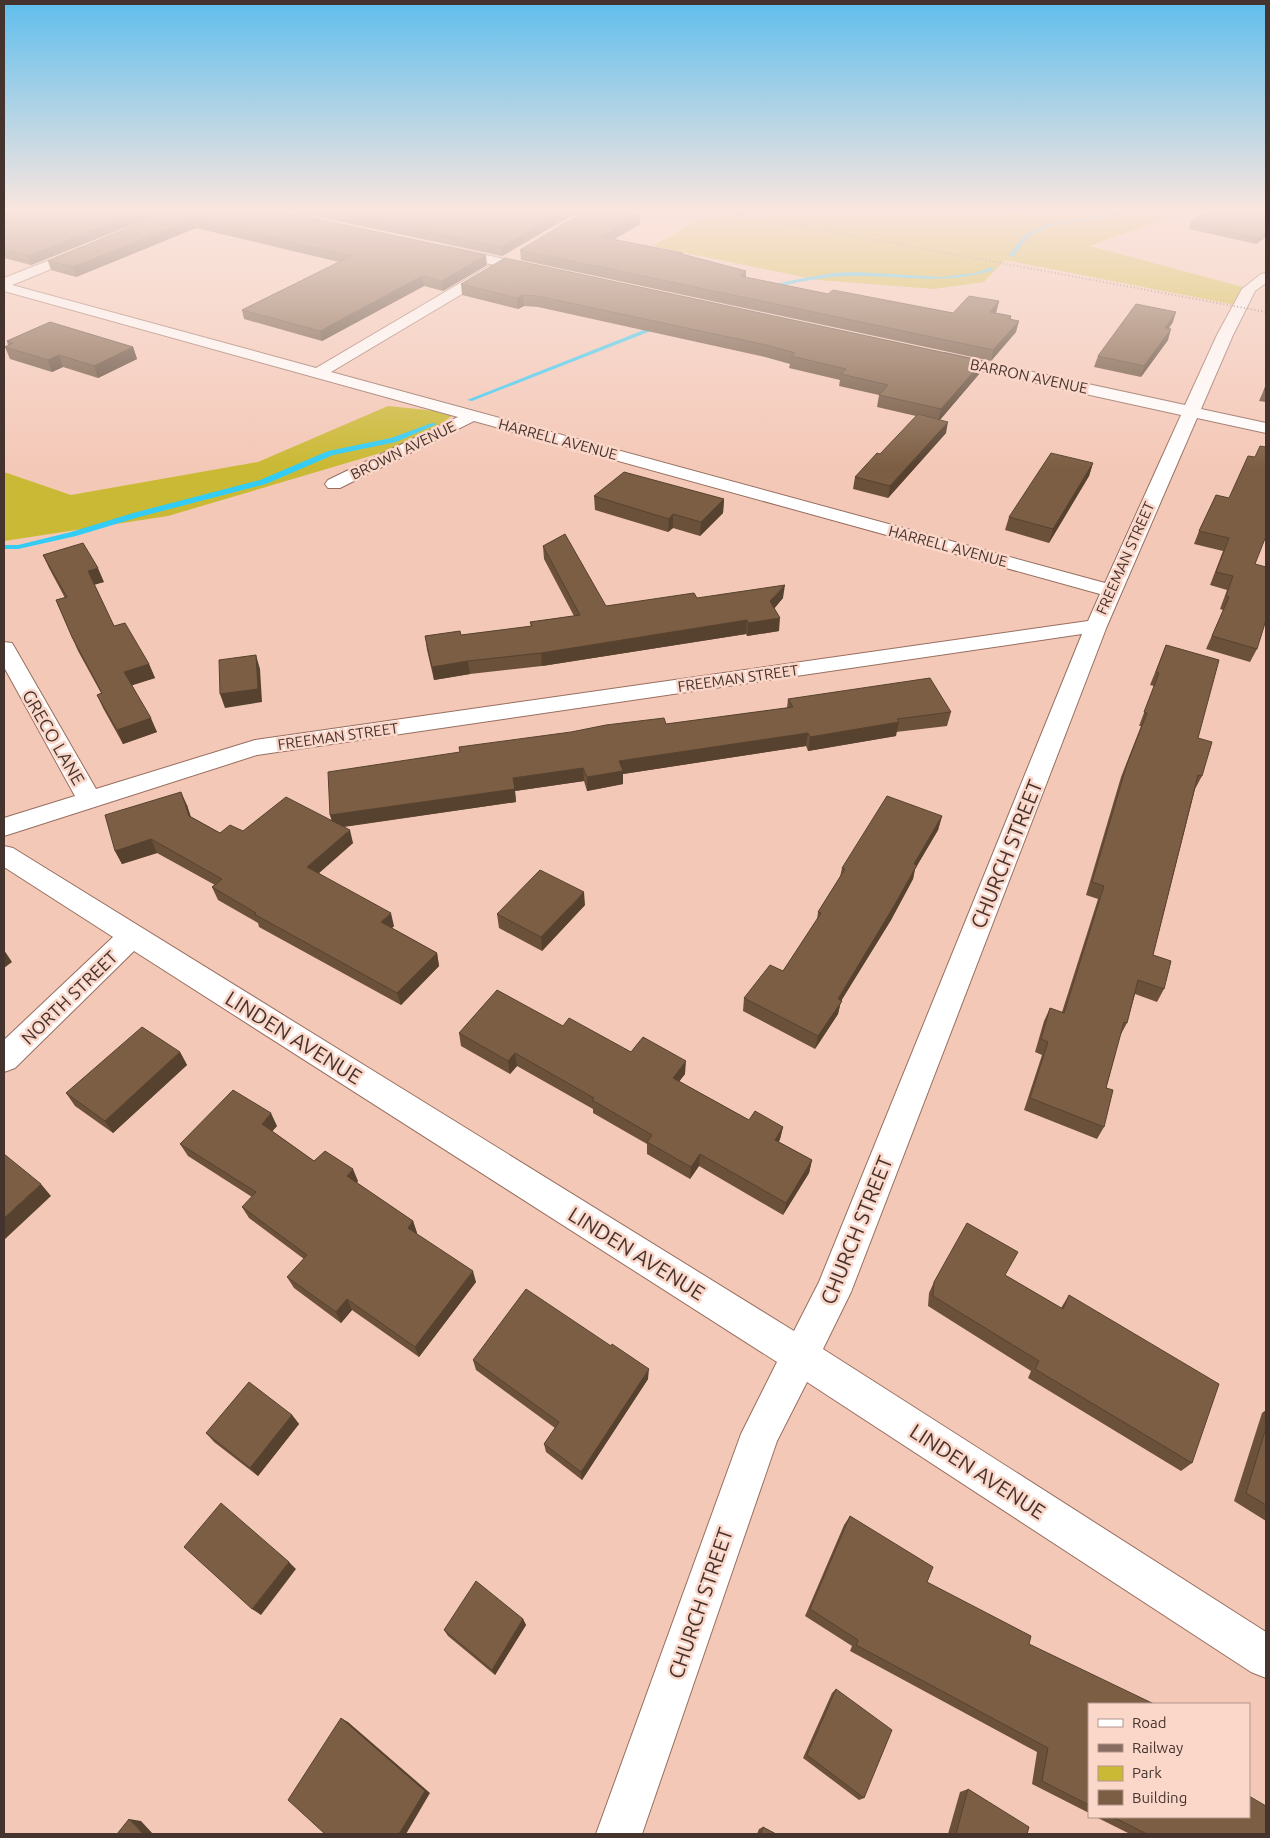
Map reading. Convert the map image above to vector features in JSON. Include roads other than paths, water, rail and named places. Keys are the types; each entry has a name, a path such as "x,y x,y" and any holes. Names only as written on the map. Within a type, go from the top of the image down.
{"street":[{"name":"HARRELL AVENUE","path":"42,296 316,374 1112,591"},
{"path":"316,374 449,296"},
{"name":"FREEMAN STREET","path":"4,827 255,748 1096,626 1191,412 1246,296"},
{"name":"BARRON AVENUE","path":"932,355 1266,428"},
{"name":"BROWN AVENUE","path":"334,484 472,416"},
{"name":"CHURCH STREET","path":"618,1834 760,1434 833,1292 1096,626"},
{"name":"GRECO LANE","path":"4,648 90,800"},
{"name":"LINDEN AVENUE","path":"4,855 799,1355 1266,1657"},
{"name":"NORTH STREET","path":"4,1059 133,935"}],"waterway":[{"path":"470,400 659,326"},
{"path":"4,547 18,547 73,534 136,515 263,482 331,453 393,440 434,424"}],"railway":[{"path":"1178,296 1266,312"}]}
